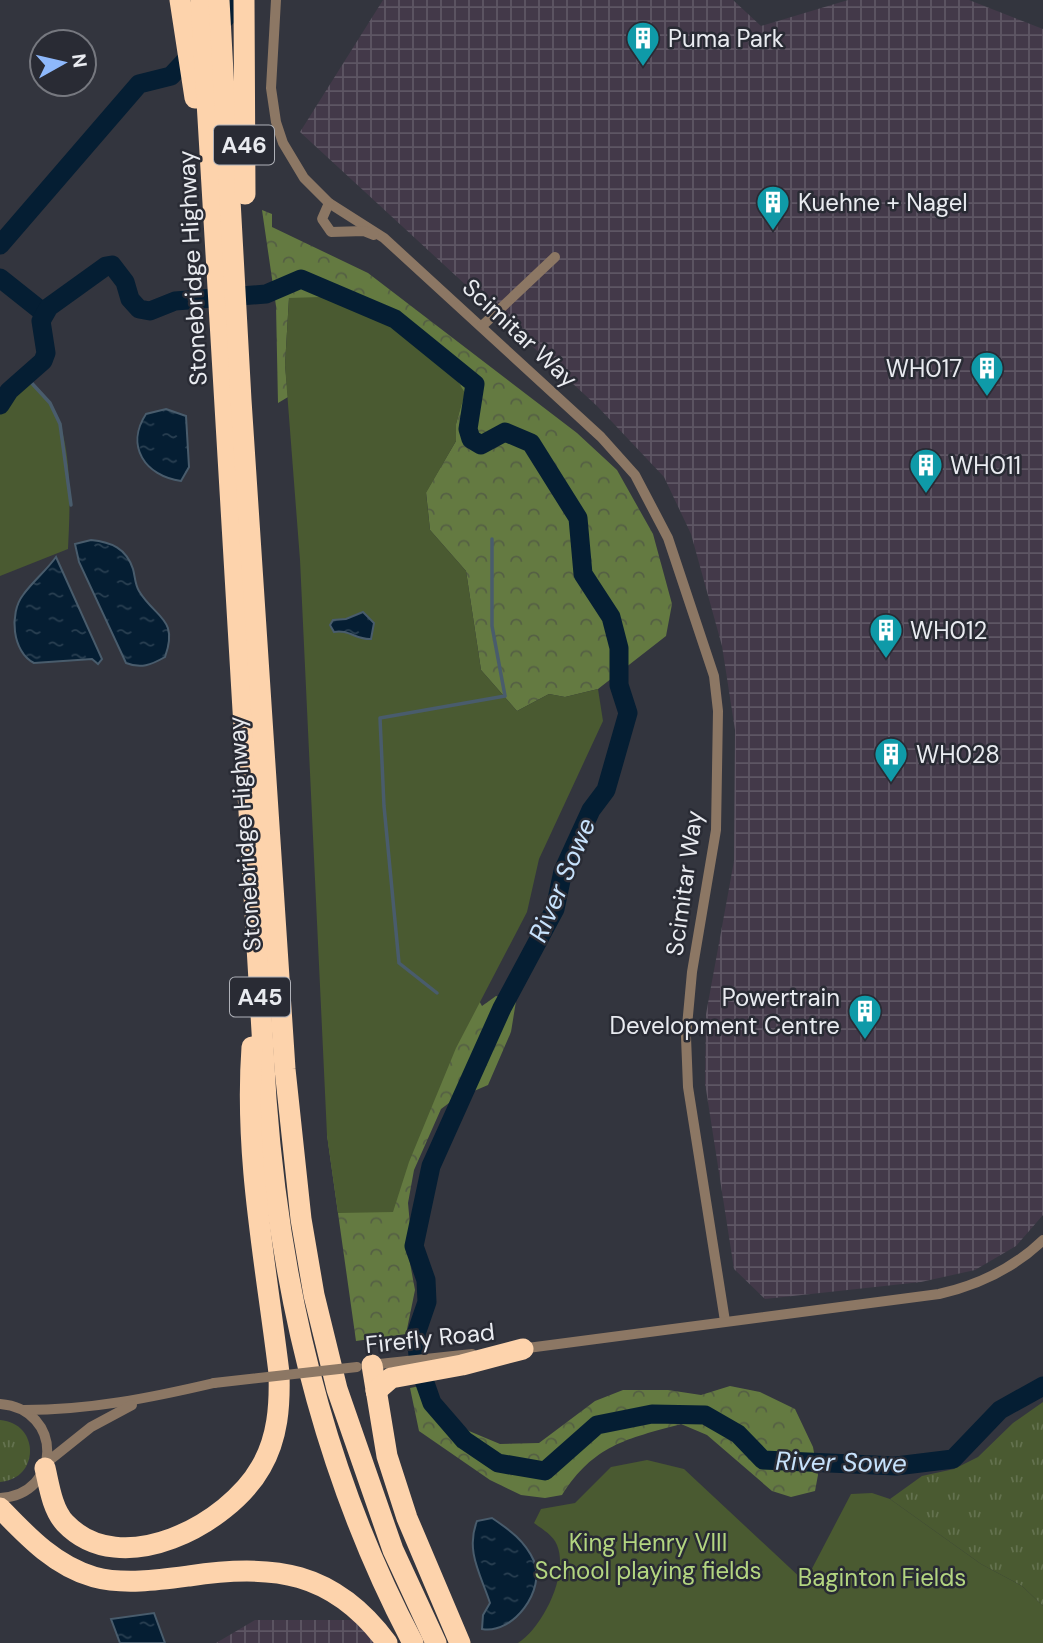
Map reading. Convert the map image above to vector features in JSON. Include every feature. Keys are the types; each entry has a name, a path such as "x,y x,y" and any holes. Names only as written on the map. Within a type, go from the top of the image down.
{"highway":[{"path":"180,0 195,34"},
{"name":"Stonebridge Highway","path":"213,2 195,34 235,323 284,1055 301,1219 314,1295 337,1389 393,1550 436,1643"},
{"name":"Stonebridge Highway","path":"213,2 223,47 227,273"},
{"name":"A46","path":"227,273 244,9"},
{"name":"Stonebridge Highway","path":"235,323 258,955 275,1195 303,1346 342,1481 367,1545 412,1643"},
{"path":"46,1466 53,1497 65,1522 87,1538 108,1545 129,1547 169,1539 197,1529 222,1513 247,1488 262,1465 280,1409 278,1360 262,1258 251,1153 249,1100 258,955"},
{"path":"460,1643 407,1518 387,1456 377,1373 523,1349"},
{"path":"0,1508 39,1547 62,1563 93,1577 148,1580 257,1570 289,1574 317,1583 356,1607 387,1643"}],"street":[{"name":"Scimitar Way","path":"276,0 271,88 276,122 287,151 304,178 329,203 384,238 601,437 635,475 668,538 714,676 718,711 716,830 692,972 685,1037 689,1099 725,1321"},
{"path":"329,203 322,219 331,232 364,231 384,238"},
{"path":"482,326 555,257"},
{"path":"725,1321 960,1289 1009,1268 1043,1240"},
{"name":"Firefly Road","path":"523,1349 725,1321"},
{"name":"Firefly Road","path":"24,1410 72,1410 141,1401 214,1383 377,1373"},
{"path":"0,1397 6,1404 24,1410 41,1427 46,1439 46,1466"},
{"name":"Firefly Road","path":"0,1498 16,1496 28,1489 46,1466 91,1427 141,1401"}],"shaded area":[{"path":"383,0 733,0 761,26 848,0 969,0 1043,29 1043,1215 1016,1246 975,1270 921,1282 765,1299 734,1269 705,1083 706,1014 734,861 735,730 722,646 691,534 664,477 597,406 300,132"},
{"path":"255,1620 370,1620 381,1643 216,1643"}],"green space":[{"path":"262,210 272,214 272,227 368,273 577,433 617,470 653,534 672,604 666,636 598,689 565,697 549,694 517,711 481,670 466,571 430,530 426,492 456,441 456,424 464,393 392,325 289,298 285,365 288,397 278,403 276,306"},
{"path":"321,297 392,325 454,375 465,393 456,424 456,441 426,493 430,530 466,571 481,670 517,711 549,694 565,697 598,689 603,721 539,859 527,912 456,1048 409,1162 393,1212 338,1213 327,1135 300,560 285,365 289,298"},
{"path":"27,378 49,402 63,434 69,473 68,549 0,576 0,405 9,391"},
{"path":"496,996 516,1001 511,1032 488,1085 453,1100 441,1109 414,1170 408,1203 410,1225 407,1247 415,1290 406,1334 356,1341 327,1135 477,997 482,1006"},
{"path":"420,1386 437,1406 469,1431 500,1444 539,1443 595,1401 623,1390 668,1390 701,1395 730,1386 760,1392 795,1409 813,1447 818,1475 815,1491 791,1497 772,1491 707,1435 681,1424 613,1446 586,1465 562,1495 545,1498 521,1495 490,1480 419,1431 410,1388"},
{"name":"Baginton Fields","path":"1043,1402 1043,1606 1022,1586 981,1564 890,1499 922,1476 954,1469 978,1457 1013,1423"},
{"path":"0,1420 13,1423 22,1431 28,1440 30,1451 28,1462 22,1471 13,1479 0,1482"},
{"name":"King Henry VIII School playing fields","path":"647,1460 684,1469 805,1582 851,1494 872,1493 890,1499 981,1564 1022,1586 1043,1606 1043,1643 518,1643 536,1625 557,1585 560,1557 557,1545 547,1532 534,1523 541,1509 575,1503 611,1467"}],"water":[{"path":"166,409 186,416 189,467 181,481 157,473 142,458 138,448 140,426 146,414"},
{"path":"91,540 117,547 130,562 139,591 167,626 169,644 165,657 146,665 126,663 79,562 75,544"},
{"path":"56,557 102,659 98,664 92,659 34,663 27,658 17,641 15,622 19,603"},
{"path":"363,612 374,623 371,639 334,632 330,625 333,620 346,619"},
{"path":"492,1518 522,1542 530,1554 536,1572 535,1585 531,1597 515,1618 494,1629 482,1629 483,1615 490,1603 473,1553 473,1543 477,1521"},
{"path":"154,1613 165,1643 120,1643 111,1619"}],"waterway":[{"path":"0,245 139,84 171,76 242,0"},
{"name":"River Sowe","path":"0,405 9,391 43,361 46,353 41,321 49,307 106,266 112,265 125,282 130,299 139,309 150,311 175,301 266,294 301,279 395,319 475,384 468,429 471,439 481,445 505,432 531,443 578,518 583,574 611,617 619,648 619,685 628,713 606,790 591,810 563,871 555,909 502,1008 431,1166 414,1246 426,1280 427,1302 416,1334 419,1366 432,1403 464,1440 498,1463 545,1471 597,1425 652,1414 705,1415 738,1434 763,1460 896,1466 953,1459 1000,1410 1043,1386"},
{"path":"0,278 44,313"},
{"path":"27,378 50,403 60,424 71,505"},
{"path":"437,993 399,963 384,806 380,718 505,696 492,626 492,539"}],"place":[{"name":"Puma Park","path":"643,68"},
{"name":"Kuehne + Nagel","path":"773,232"},
{"name":"WH017","path":"987,398"},
{"name":"WH011","path":"926,495"},
{"name":"WH012","path":"886,660"},
{"name":"WH028","path":"891,784"},
{"name":"Powertrain Development Centre","path":"865,1041"}]}
